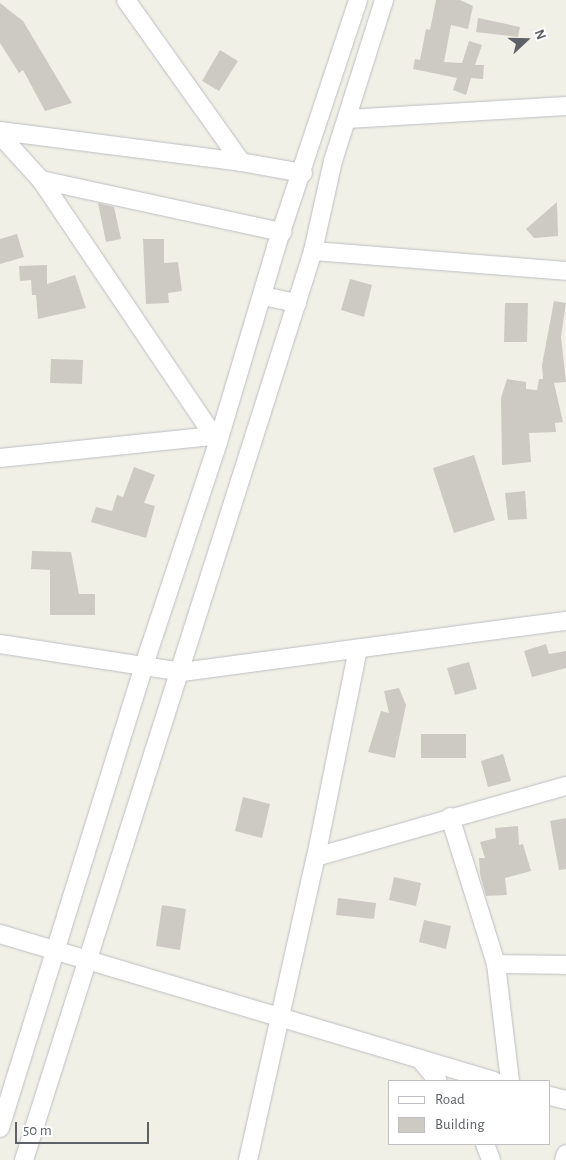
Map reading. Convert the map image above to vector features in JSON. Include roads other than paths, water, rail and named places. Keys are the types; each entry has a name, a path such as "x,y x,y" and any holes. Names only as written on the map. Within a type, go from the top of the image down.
{"street":[{"path":"126,0 240,162"},
{"path":"0,1128 144,665 358,0"},
{"path":"24,1160 86,960 182,672 297,303 313,251 333,161 348,119 384,0"},
{"path":"348,119 566,106"},
{"path":"0,130 240,162 303,173"},
{"path":"0,135 41,180 216,439"},
{"path":"309,150 333,161"},
{"path":"41,180 282,232"},
{"path":"313,251 566,271"},
{"path":"263,296 297,303"},
{"path":"0,458 216,439"},
{"path":"0,644 182,672 566,621"},
{"path":"248,1160 316,857 358,649"},
{"path":"316,857 450,817 566,786"},
{"path":"450,817 496,964 510,1080"},
{"path":"0,934 491,1080"},
{"path":"496,964 566,964"},
{"path":"420,1059 437,1080"},
{"path":"551,1096 566,1100"},
{"path":"485,1145 491,1160"},
{"path":"564,1160 566,1154"}]}
